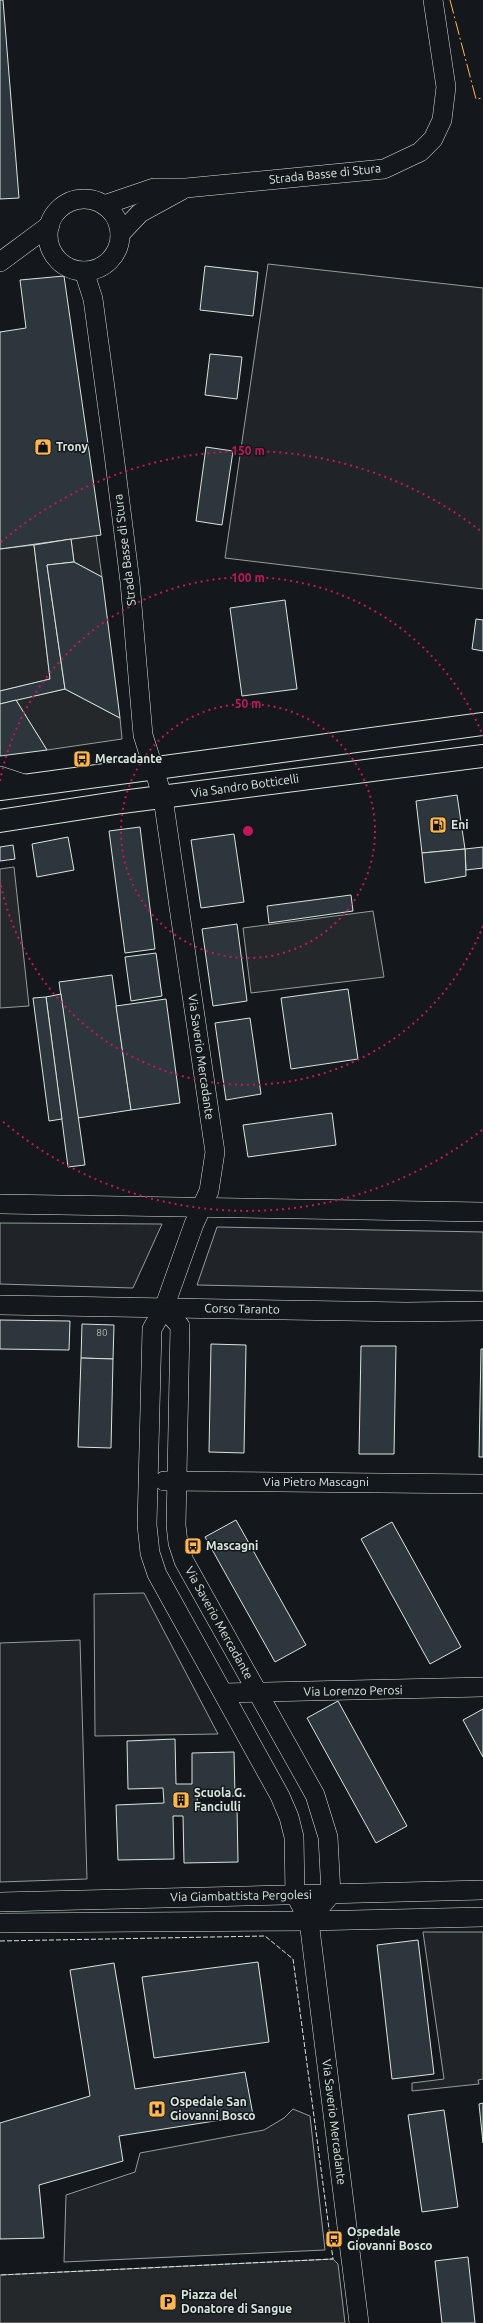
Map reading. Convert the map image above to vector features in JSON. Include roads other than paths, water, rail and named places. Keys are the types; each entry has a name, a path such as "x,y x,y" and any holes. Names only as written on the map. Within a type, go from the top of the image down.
{"main road":[{"path":"0,789 483,724"},
{"name":"Via Sandro Botticelli","path":"3,821 483,756"}],"street":[{"name":"Strada Basse di Stura","path":"104,205 154,188 186,188 384,169 420,152 432,139 442,120 446,87 433,0"},
{"name":"Strada Basse di Stura","path":"120,234 140,214 156,202 186,188"},
{"path":"88,200 104,205 112,213 118,223 120,234 118,246 113,257 104,265 84,272 66,266 52,253 48,234 50,225 58,211 72,202 88,200"},
{"path":"5,259 50,225"},
{"path":"5,259 40,252 52,253"},
{"name":"Strada Basse di Stura","path":"92,299 104,265"},
{"name":"Strada Basse di Stura","path":"84,272 92,299 130,582 143,735 152,768 164,798"},
{"path":"0,776 27,785"},
{"name":"Via Saverio Mercadante","path":"164,798 215,1152 209,1191 194,1224 164,1308 152,1329 147,1531 154,1569 224,1693 280,1796 289,1817 296,1850 295,1894 309,1921 359,2323"},
{"path":"0,1204 483,1212"},
{"name":"Corso Taranto","path":"0,1305 406,1312 483,1311"},
{"name":"Via Saverio Mercadante","path":"164,1308 180,1326 176,1530 183,1557 321,1809 330,1846 331,1894"},
{"name":"Via Pietro Mascagni","path":"149,1481 483,1484"},
{"name":"Via Lorenzo Perosi","path":"224,1693 483,1687"},
{"name":"Via Giambattista Pergolesi","path":"0,1902 483,1890"},
{"path":"309,1921 331,1894"},
{"name":"Via Giambattista Pergolesi","path":"0,1924 309,1921 483,1917"}],"place":[{"name":"Trony","path":"43,447"},
{"name":"Mercadante","path":"82,759"},
{"name":"Eni","path":"438,825"},
{"name":"Mascagni","path":"193,1546"},
{"name":"Scuola G. Fanciulli","path":"181,1800"},
{"name":"Ospedale San Giovanni Bosco","path":"157,2109"},
{"name":"Ospedale Giovanni Bosco","path":"334,2239"},
{"name":"Piazza del Donatore di Sangue","path":"168,2302"}]}
